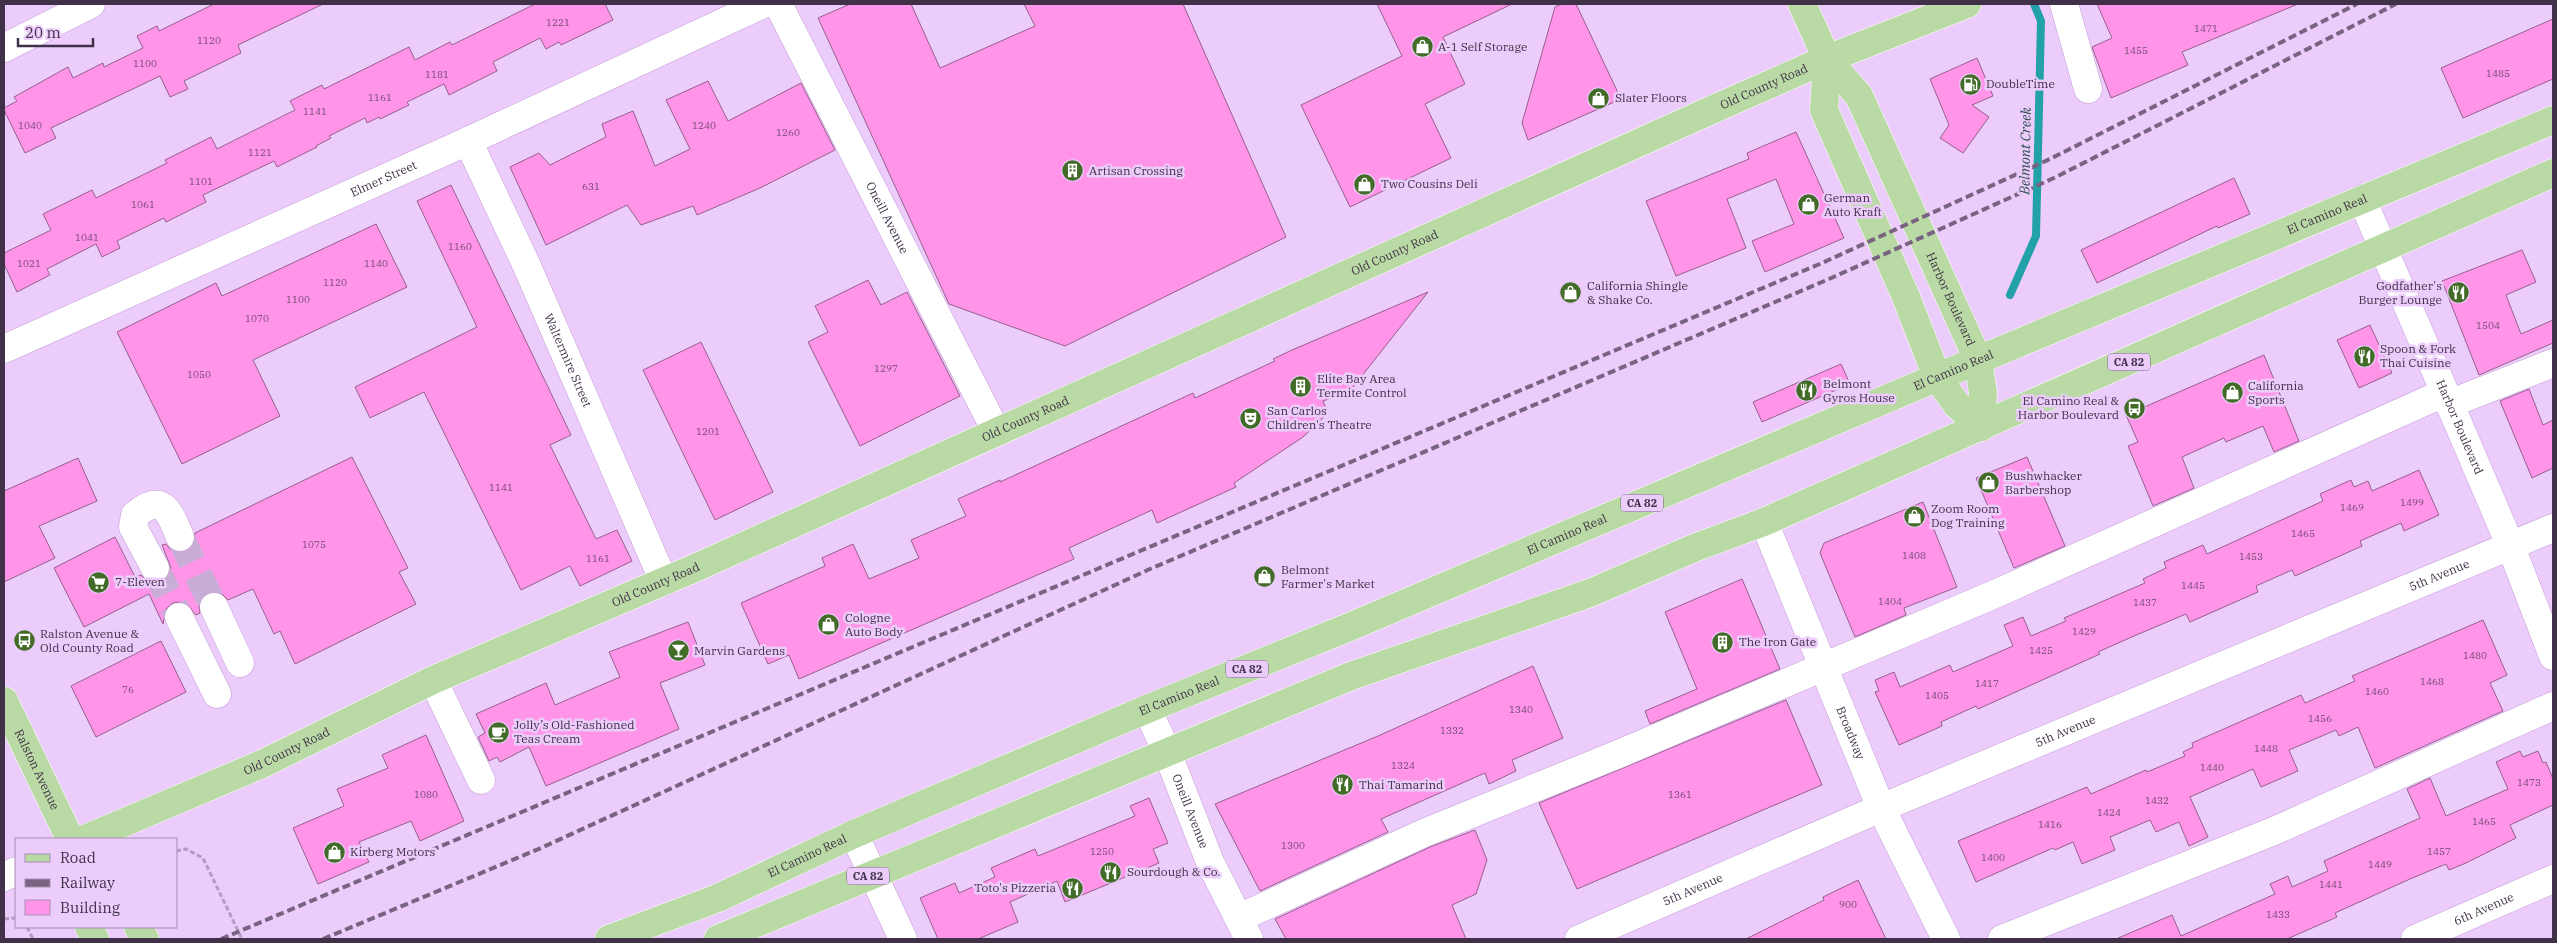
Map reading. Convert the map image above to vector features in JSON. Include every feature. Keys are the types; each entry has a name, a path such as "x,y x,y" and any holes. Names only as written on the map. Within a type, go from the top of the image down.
{"main road":[{"name":"Harbor Boulevard","path":"1802,4 1827,59 1859,96 1978,360 1983,393 1982,427"},
{"name":"Old County Road","path":"87,838 295,750 433,680 664,582 996,431 1827,59 1967,4"},
{"name":"Harbor Boulevard","path":"1827,59 1824,110 1906,296 1937,377 1956,405 1982,427"},
{"name":"El Camino Real","path":"610,939 718,898 854,834 1147,709 1346,628 1937,377 2553,120"},
{"name":"CA 82","path":"718,939 1351,676 1590,593 1694,548 1764,522 2553,173"},
{"name":"Ralston Avenue","path":"4,701 70,838"},
{"path":"139,928 145,939"}],"street":[{"path":"4,48 91,4"},
{"name":"Elmer Street","path":"4,349 468,141 763,4"},
{"name":"Oneill Avenue","path":"778,4 996,431"},
{"path":"2064,4 2088,90"},
{"name":"Waltermire Street","path":"468,141 526,264 664,582"},
{"name":"Harbor Boulevard","path":"2362,199 2511,547 2553,656"},
{"path":"1244,928 1424,833 1825,667 2446,398 2553,363"},
{"path":"155,568 133,528 135,515 146,506 158,504 169,510 180,537"},
{"name":"Broadway","path":"1764,522 1825,667 1881,808 1946,939"},
{"name":"5th Avenue","path":"1579,939 1881,808 2553,528"},
{"path":"214,607 240,663"},
{"path":"179,617 217,694"},
{"path":"433,680 481,780"},
{"path":"2002,939 2274,831 2553,706"},
{"name":"Oneill Avenue","path":"1147,709 1167,752 1210,862 1244,928"},
{"path":"854,834 903,939"},
{"name":"6th Avenue","path":"2415,939 2553,879"}],"path":[{"path":"178,851 186,849 203,858 242,939"}],"building":[{"path":"214,4 323,4 238,45 241,53 184,81 188,89 170,97 160,76 51,128 56,138 25,153 4,110 4,108 17,101 14,97 68,67 73,78 103,63 104,67 143,48 137,36 157,26 159,31"},
{"path":"535,4 605,4 613,20 561,45 559,42 546,49 540,38 493,62 497,71 449,95 444,84 407,102 409,105 380,119 379,117 367,123 365,118 329,136 331,138 317,147 277,167 274,161 203,195 206,202 166,222 164,218 117,241 120,248 102,257 96,244 47,269 50,275 17,292 4,264 4,253 51,230 43,214 92,190 96,198 167,163 165,160 211,137 217,149 295,110 290,101 322,85 324,89 409,47 415,60 450,42 452,45"},
{"name":"Artisan Crossing","path":"850,4 911,4 940,68 1035,26 1024,4 1183,4 1286,237 1065,346 949,304 818,18"},
{"path":"1377,4 1512,4 1443,37 1465,84 1425,104 1451,158 1350,207 1301,105 1402,56"},
{"path":"1562,4 1576,4 1621,99 1528,140 1522,123 1555,7"},
{"path":"2097,4 2298,4 2182,52 2188,65 2111,98 2092,47 2112,38"},
{"path":"2553,19 2553,79 2463,118 2441,68"},
{"path":"1977,58 1993,96 1972,105 1989,117 1963,153 1940,138 1949,125 1930,79"},
{"path":"708,81 728,121 801,83 835,150 760,188 697,215 693,206 641,225 627,205 546,245 510,167 539,153 550,165 606,137 602,124 633,111 655,166 690,149 666,100"},
{"path":"1796,132 1844,238 1765,272 1752,241 1794,224 1776,179 1727,199 1746,248 1676,276 1646,201 1749,159 1747,153"},
{"path":"2234,178 2250,214 2218,228 2217,226 2097,283 2081,250"},
{"path":"451,185 571,435 550,445 596,539 617,530 632,561 580,586 570,566 521,590 424,392 370,418 355,387 477,327 417,201"},
{"path":"376,224 407,287 253,360 280,416 182,464 117,332 216,283 222,296"},
{"path":"2522,250 2536,282 2506,295 2521,334 2553,320 2553,343 2479,375 2442,281"},
{"path":"868,280 881,305 907,292 960,396 860,446 808,342 828,332 815,306"},
{"path":"1428,292 1350,391 1323,401 1328,413 1303,437 1234,483 1236,487 1157,523 1152,510 1069,548 1074,559 799,679 789,655 768,664 741,603 825,566 822,558 853,544 869,579 919,558 911,540 966,516 958,499 1000,480 1000,482 1193,393 1195,398 1275,361 1273,359 1292,350"},
{"name":"Spoon & Fork Thai Cuisine","path":"2370,325 2392,373 2359,388 2337,340"},
{"path":"701,342 773,492 715,520 643,370"},
{"path":"2264,355 2299,441 2274,452 2263,426 2226,442 2224,438 2182,457 2194,488 2153,506 2128,446 2138,442 2126,415"},
{"path":"1841,364 1850,384 1762,422 1753,402"},
{"path":"2529,389 2543,425 2553,420 2553,468 2532,478 2500,401"},
{"path":"352,457 408,568 399,572 416,604 295,664 280,631 274,634 253,589 228,600 216,592 207,593 201,598 199,605 200,613 196,615 187,604 173,603 166,609 163,624 149,594 84,627 54,568 115,537 135,577 141,575 147,581 154,584 162,582 168,576 171,568 162,545 166,544 171,550 177,552 186,551 193,546 195,533"},
{"path":"2027,457 2065,546 2014,568 1976,478"},
{"path":"78,458 97,501 39,526 55,558 4,582 4,491"},
{"path":"2419,470 2439,515 2404,531 2401,523 2360,541 2362,546 2295,576 2292,570 2256,586 2258,592 2190,622 2186,614 2134,636 2098,652 2100,654 1978,709 1976,706 1941,722 1942,726 1899,745 1875,692 1879,691 1875,680 1894,672 1900,687 1950,665 1953,672 2013,646 2004,625 2023,617 2031,636 2066,621 2064,618 2145,583 2143,579 2166,568 2164,562 2203,545 2207,554 2323,501 2320,494 2351,480 2354,487 2368,481 2372,491"},
{"path":"1923,502 1957,587 1904,608 1906,615 1855,637 1820,553 1824,543"},
{"name":"The Iron Gate","path":"1742,579 1780,669 1650,724 1645,711 1697,689 1665,612"},
{"path":"2483,620 2507,675 2490,683 2503,711 2375,768 2358,727 2339,736 2336,730 2289,750 2298,771 2261,787 2253,769 2190,797 2208,837 2189,846 2179,822 2156,832 2150,820 2110,837 2115,850 2082,864 2073,842 2055,850 2053,848 1976,882 1958,841 2087,787 2091,794 2146,770 2147,772 2185,756 2183,752 2193,747 2192,743 2301,695 2305,703 2355,681 2352,676"},
{"path":"688,622 705,665 660,683 679,729 546,786 529,747 500,762 497,757 489,761 478,737 485,733 476,714 546,683 555,705 620,677 609,652"},
{"path":"161,641 186,692 96,737 71,686"},
{"path":"1533,666 1563,738 1512,760 1516,771 1489,784 1485,773 1381,819 1388,832 1260,891 1215,804 1378,736"},
{"path":"1786,700 1822,785 1577,889 1539,803"},
{"path":"426,735 464,821 420,841 411,821 359,842 369,862 318,884 293,828 344,806 337,789 388,768 382,755"},
{"path":"2520,751 2523,757 2538,751 2543,763 2546,762 2553,779 2553,805 2510,825 2516,838 2466,863 2449,870 2446,864 2410,879 2335,913 2337,917 2287,939 2116,939 2172,915 2181,936 2275,894 2270,884 2288,876 2292,887 2328,871 2324,861 2420,818 2407,789 2430,778 2446,816 2508,789 2496,762"},
{"path":"1149,798 1168,843 1153,849 1159,863 1065,902 1057,881 1010,902 1018,922 978,939 938,939 920,898 955,883 959,893 995,877 991,868 1035,849 1038,856 1135,816 1130,806"},
{"path":"1475,830 1487,860 1476,894 1452,905 1466,939 1286,939 1275,919 1430,847"},
{"path":"1858,880 1886,939 1746,939 1824,900 1823,897"}],"waterway":[{"name":"Belmont Creek","path":"2010,295 2036,236 2041,21 2034,4"}],"tunnel":[{"path":"180,537 214,607"},
{"path":"155,568 179,617"}],"railway":[{"path":"221,939 1822,263 2050,159 2357,4"},
{"path":"323,939 541,848 1150,569 1829,279 2056,177 2396,4"}],"place":[{"name":"A-1 Self Storage","path":"1422,47"},
{"name":"DoubleTime","path":"1970,84"},
{"name":"Slater Floors","path":"1599,98"},
{"name":"Artisan Crossing","path":"1073,171"},
{"name":"Two Cousins Deli","path":"1365,184"},
{"name":"German Auto Kraft","path":"1808,205"},
{"name":"California Shingle & Shake Co.","path":"1571,293"},
{"name":"Godfather's Burger Lounge","path":"2458,293"},
{"name":"Spoon & Fork Thai Cuisine","path":"2364,356"},
{"name":"Elite Bay Area Termite Control","path":"1301,386"},
{"name":"Belmont Gyros House","path":"1807,391"},
{"name":"California Sports","path":"2232,393"},
{"name":"El Camino Real & Harbor Boulevard","path":"2135,408"},
{"name":"San Carlos Children's Theatre","path":"1251,418"},
{"name":"Bushwhacker Barbershop","path":"1989,483"},
{"name":"Zoom Room Dog Training","path":"1915,516"},
{"name":"Belmont Farmer's Market","path":"1265,577"},
{"name":"7-Eleven","path":"99,582"},
{"name":"Cologne Auto Body","path":"829,625"},
{"name":"Ralston Avenue & Old County Road","path":"24,641"},
{"name":"The Iron Gate","path":"1723,642"},
{"name":"Marvin Gardens","path":"678,651"},
{"name":"Jolly’s Old-Fashioned Teas Cream","path":"498,732"},
{"name":"Thai Tamarind","path":"1343,785"},
{"name":"Kirberg Motors","path":"334,852"},
{"name":"Sourdough & Co.","path":"1111,872"},
{"name":"Toto's Pizzeria","path":"1072,888"}]}
